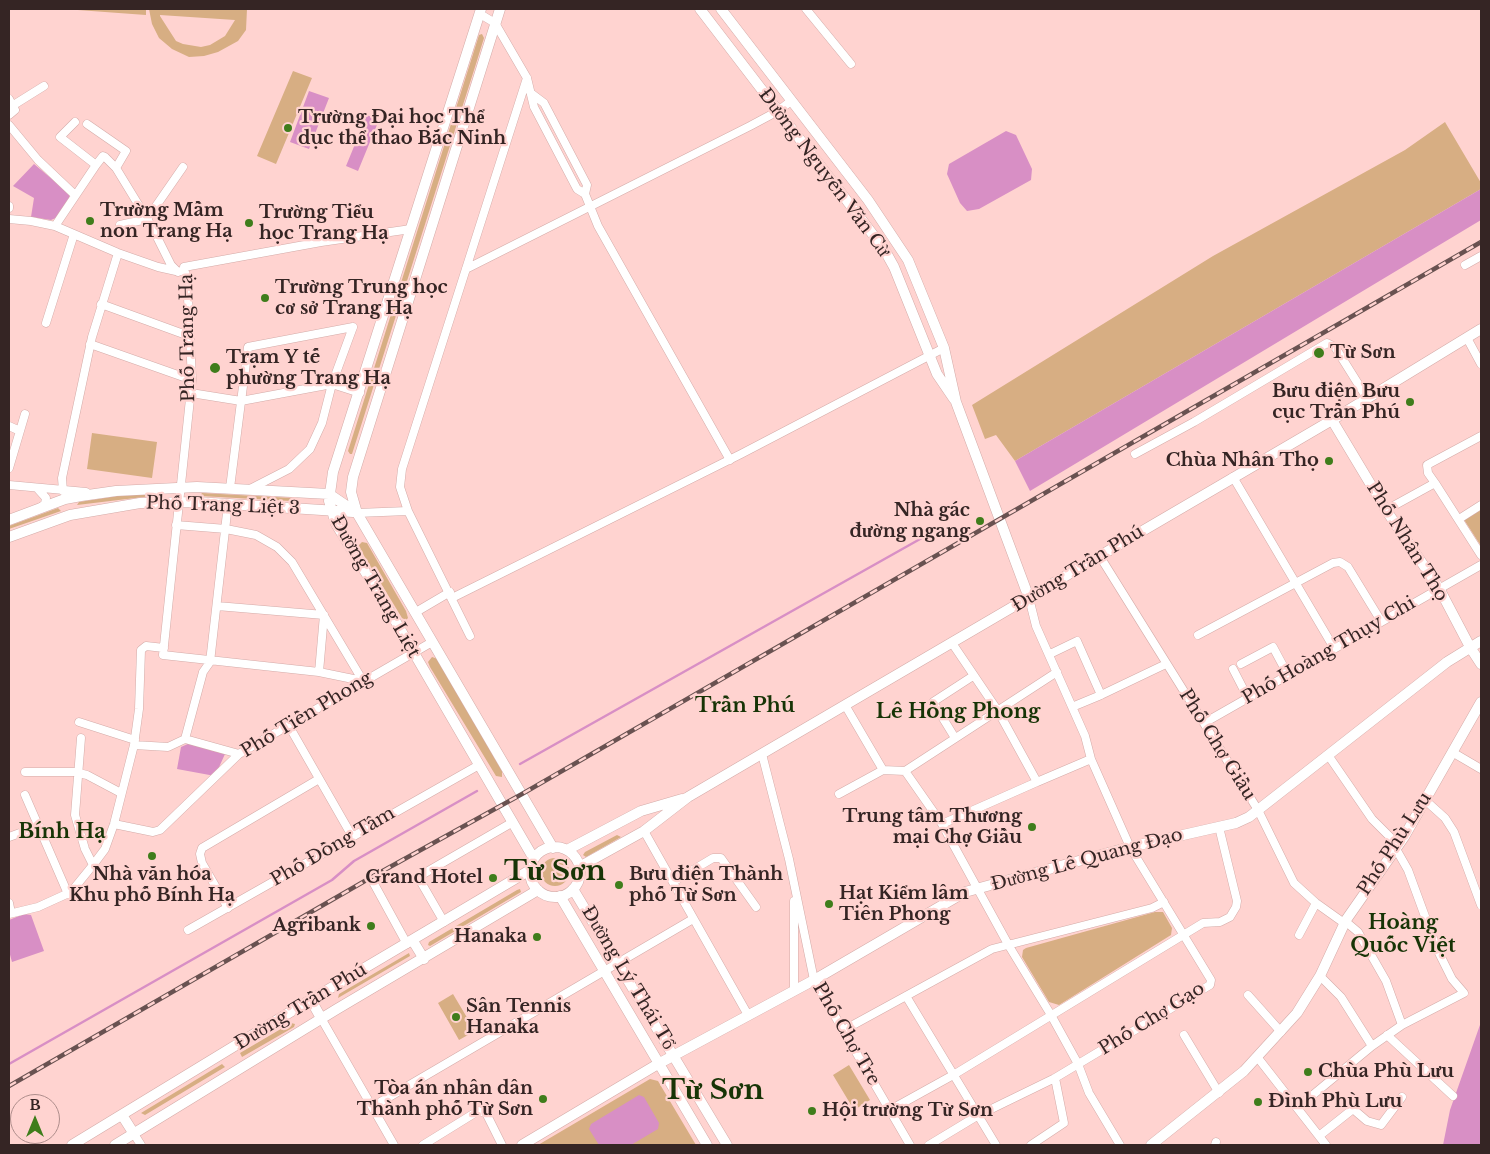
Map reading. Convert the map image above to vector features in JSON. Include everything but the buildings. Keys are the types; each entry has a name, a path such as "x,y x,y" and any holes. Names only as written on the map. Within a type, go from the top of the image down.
{"main road":[{"name":"Đường Trang Liệt","path":"500,9 353,477 351,492 356,513 416,612 553,848"},
{"name":"Đường Nguyễn Văn Cừ","path":"700,9 884,249 897,274 937,374 956,402"},
{"name":"Đường Nguyễn Văn Cừ","path":"722,9 894,236 908,260 944,348 956,402 1029,598"},
{"name":"Đường Trang Liệt","path":"480,11 334,472 329,494 330,509 336,524 414,653 534,859"},
{"path":"729,47 742,37"},
{"name":"Đường Trần Phú","path":"579,867 644,831 688,797 1332,420 1481,329"},
{"name":"Phố Nhân Thọ","path":"1332,420 1386,510 1439,588 1481,664"},
{"name":"Phố Trang Liệt 3","path":"9,520 64,495 179,487 329,494"},
{"path":"329,494 356,513"},
{"path":"64,495 70,515"},
{"name":"Phố Trang Liệt 3","path":"9,537 70,515 140,503 228,504 330,509 356,513"},
{"name":"Đường Lê Quang Đạo","path":"658,1064 814,980 943,903 977,888 994,886 1130,847 1236,823 1258,810 1447,662 1481,641"},
{"path":"1479,715 1481,702"},
{"name":"Phố Phù Lưu","path":"1151,1145 1219,1093 1258,1058 1297,1013 1320,976 1345,922 1397,847 1452,752 1479,715"},
{"name":"Đường Trần Phú","path":"567,850 635,814 688,797"},
{"path":"652,807 658,820"},
{"path":"635,814 644,831"},
{"path":"553,848 567,850 575,858 579,867 579,878 573,889 560,896 548,896 538,890 532,882 530,870 534,859 542,851 553,848"},
{"name":"Đường Trần Phú","path":"72,1145 530,870"},
{"name":"Đường Lý Thái Tổ","path":"573,889 619,962 727,1145"},
{"name":"Đường Trần Phú","path":"115,1145 321,1018 424,959 538,890"},
{"name":"Đường Lý Thái Tổ","path":"560,896 707,1145"},
{"path":"410,942 424,959"},
{"path":"311,1000 321,1018"},
{"path":"522,1145 658,1064"},
{"path":"122,1115 134,1134"}],"street":[{"path":"806,9 851,64"},
{"path":"480,11 495,23 527,78 534,107 577,189 586,194 598,226 730,460"},
{"path":"470,636 408,510 400,487 402,469 527,78"},
{"path":"9,115 15,110 10,102 44,86"},
{"path":"466,269 778,111 791,101"},
{"path":"75,122 60,137 96,165"},
{"path":"87,124 126,151 116,168"},
{"path":"9,125 38,160 75,195"},
{"path":"54,226 102,156 116,168 147,219 171,264 180,269"},
{"path":"120,225 147,219 183,167"},
{"path":"9,219 54,226 118,254 158,267 180,269"},
{"name":"Phố Trang Hạ","path":"180,269 321,242 411,229"},
{"path":"46,323 74,234"},
{"path":"64,495 62,478 90,344 118,254"},
{"path":"1465,265 1481,256"},
{"name":"Phố Trang Hạ","path":"164,648 179,487 192,380 188,336 187,277 180,269"},
{"path":"101,304 188,336"},
{"path":"230,488 248,347 353,327 332,384 322,423 310,449 288,469 262,484 248,489"},
{"path":"1467,338 1481,364"},
{"path":"1135,454 1194,422 1327,343 1335,347 1367,398"},
{"path":"90,344 192,380"},
{"path":"416,612 730,460 928,354 944,348"},
{"path":"191,393 241,400 332,384 360,393"},
{"path":"9,468 25,414"},
{"path":"9,426 20,431"},
{"path":"1481,436 1427,466 1428,473 1481,555"},
{"path":"1233,477 1334,648"},
{"path":"1386,510 1435,483"},
{"name":"Phố Trang Liệt 3","path":"9,484 64,495"},
{"path":"36,488 46,500 45,504 39,508"},
{"path":"185,739 203,672 210,662 218,606 228,504"},
{"path":"1459,519 1481,505"},
{"path":"356,513 408,510"},
{"path":"176,525 226,529 256,535 277,547 292,562 363,682"},
{"name":"Phố Chợ Giầu","path":"1099,555 1258,810 1294,883 1316,902 1358,932 1386,981 1402,1025"},
{"path":"1198,635 1333,563 1343,562 1381,621"},
{"name":"Phố Hoàng Thụy Chi","path":"1204,723 1481,565"},
{"name":"Phố Chợ Gạo","path":"929,1145 977,1116 1055,1078 1210,985 1210,975 1130,847 1091,759 1085,736 1032,616 1029,598"},
{"path":"218,606 324,615"},
{"path":"318,672 324,615"},
{"name":"Phố Tiền Phong","path":"114,824 153,832 160,830 239,754 432,642"},
{"path":"1050,654 1077,642 1101,695"},
{"path":"952,643 998,711 1038,782"},
{"path":"9,903 10,913 38,907 68,894 105,849 114,824 134,742 140,709 141,650 146,646 164,648 163,656 318,672 363,682"},
{"path":"1241,664 1273,647 1288,675"},
{"path":"1072,707 1166,664"},
{"path":"1233,669 1248,698"},
{"path":"839,794 883,770 904,771 1057,672"},
{"path":"955,738 934,702 973,676"},
{"path":"845,705 883,770"},
{"path":"79,722 134,742 168,747 185,739 239,754"},
{"path":"289,726 352,836"},
{"path":"81,738 74,815 85,849 93,865"},
{"path":"1452,752 1481,770"},
{"name":"Phố Chợ Tre","path":"762,754 789,859 814,980 910,1145"},
{"path":"1297,1108 1387,1035 1402,1025 1464,993 1452,979 1437,949 1408,870 1397,847 1372,819 1328,755"},
{"path":"942,824 1091,759"},
{"name":"Phố Đồng Tâm","path":"188,930 479,765"},
{"path":"904,771 942,824 1009,946 1051,1015 1078,1064 1089,1093 1120,1145"},
{"path":"25,772 78,772 121,793"},
{"path":"228,908 202,863 200,854 202,848 320,779"},
{"path":"25,795 68,894"},
{"path":"1425,800 1445,818 1454,832 1481,905"},
{"path":"444,922 418,878 512,822"},
{"path":"9,834 39,826"},
{"path":"890,1110 955,1074 1204,923 1227,920 1236,907 1236,891 1219,827"},
{"path":"644,831 748,1015"},
{"path":"673,882 713,858 721,858 756,907"},
{"path":"373,882 410,942"},
{"name":"Phố Chợ Tre","path":"794,887 794,990"},
{"path":"842,1031 992,949 1152,908 1164,902"},
{"path":"1299,935 1316,902"},
{"path":"372,1107 693,919"},
{"path":"1320,976 1341,997 1372,1046"},
{"path":"1248,995 1281,1032"},
{"path":"906,996 955,1074 977,1116 996,1145"},
{"path":"321,1018 394,1145"},
{"path":"1387,1035 1453,1096"},
{"path":"1184,1036 1219,1093"},
{"path":"1258,1058 1326,1145"},
{"path":"1031,1145 1064,1123 1055,1078"},
{"path":"1319,1136 1353,1109 1367,1121 1381,1125 1402,1097"},
{"path":"423,1145 478,1112 486,1113 502,1145"},
{"path":"134,1134 141,1145"}],"shaded area":[{"path":"64,9 146,9 146,15"},
{"path":"149,9 247,9 246,30 238,41 218,52 204,56 189,57 172,49 159,38 152,24","holes":["160,15 235,20 225,36 210,45 201,47 176,41"]},
{"path":"482,34 484,38 475,67 352,454 350,454 348,451 479,35"},
{"path":"293,71 312,78 276,164 257,156"},
{"path":"309,91 329,98 309,149 290,142"},
{"path":"367,115 379,120 358,171 346,166"},
{"path":"1445,122 1481,183 1481,189 1015,461 996,435 985,439 972,405 1213,256 1405,150"},
{"path":"1006,131 1016,135 1032,169 1031,180 979,209 967,211 960,203 947,174 949,164"},
{"path":"34,164 70,194 69,200 58,217 51,220 31,217 34,198 13,186"},
{"path":"1481,189 1481,220 1030,491 1015,461"},
{"path":"92,433 157,442 152,478 87,469"},
{"path":"152,493 152,496 77,505 79,502"},
{"path":"202,493 294,499 291,501 200,496"},
{"path":"58,508 61,511 9,529 9,526"},
{"path":"1481,508 1481,546 1463,518"},
{"path":"362,542 367,543 406,611 408,618 406,620 402,618 360,549 359,545"},
{"path":"432,657 438,659 502,771 502,777 496,776 430,667 428,662"},
{"path":"190,743 225,754 215,776 177,769 181,747"},
{"path":"617,835 621,837 586,857 583,855 585,852"},
{"path":"555,858 565,862 569,872 565,882 555,886 545,882 541,872 545,862"},
{"path":"520,889 521,892 430,946 428,945 429,942"},
{"path":"1155,912 1163,912 1172,928 1171,935 1059,1005 1049,1002 1022,957 1023,950 1026,948"},
{"path":"24,914 31,915 44,951 12,962 9,951 9,920"},
{"path":"409,953 410,956 338,998 339,994"},
{"name":"Sân Tennis Hanaka","path":"453,994 475,1031 459,1040 438,1003"},
{"path":"1481,1022 1481,1145 1443,1145 1450,1110"},
{"path":"291,1023 295,1024 294,1027 242,1057 240,1053"},
{"path":"222,1064 225,1067 145,1115 141,1113"},
{"path":"849,1065 870,1100 854,1110 833,1075"},
{"path":"650,1079 658,1081 696,1145 538,1145"},
{"path":"639,1095 644,1097 659,1123 658,1129 631,1145 599,1145 589,1129 591,1124"}],"waterway":[{"path":"520,764 929,534"},
{"path":"9,1064 332,880 354,861 477,791"}],"railway":[{"path":"9,1086 370,878 522,794 1481,242"}],"place":[{"name":"Trường Đại học Thể dục thể thao Bắc Ninh","path":"288,128"},
{"name":"Trường Mầm non Trang Hạ","path":"90,221"},
{"name":"Trường Tiểu học Trang Hạ","path":"249,223"},
{"name":"Trường Trung học cơ sở Trang Hạ","path":"265,298"},
{"name":"Từ Sơn","path":"1319,353"},
{"name":"Trạm Y tế phường Trang Hạ","path":"215,368"},
{"name":"Bưu điện Bưu cục Trần Phú","path":"1410,402"},
{"name":"Chùa Nhân Thọ","path":"1329,461"},
{"name":"Nhà gác đường ngang","path":"980,521"},
{"name":"Trung tâm Thương mại Chợ Giầu","path":"1032,827"},
{"name":"Nhà văn hóa Khu phố Bính Hạ","path":"152,856"},
{"name":"Grand Hotel","path":"493,878"},
{"name":"Bưu điện Thành phố Từ Sơn","path":"619,885"},
{"name":"Hạt Kiểm lâm Tiên Phong","path":"829,904"},
{"name":"Agribank","path":"371,926"},
{"name":"Hanaka","path":"537,937"},
{"name":"Sân Tennis Hanaka","path":"456,1017"},
{"name":"Chùa Phù Lưu","path":"1308,1072"},
{"name":"Tòa án nhân dân Thành phố Từ Sơn","path":"543,1099"},
{"name":"Đình Phù Lưu","path":"1258,1102"},
{"name":"Hội trường Từ Sơn","path":"812,1111"}],"district":[{"name":"Trần Phú","path":"745,706"},
{"name":"Lê Hồng Phong","path":"958,712"},
{"name":"Bính Hạ","path":"62,832"},
{"name":"Từ Sơn","path":"555,872"},
{"name":"Hoàng Quốc Việt","path":"1403,934"},
{"name":"Từ Sơn","path":"713,1091"}]}
